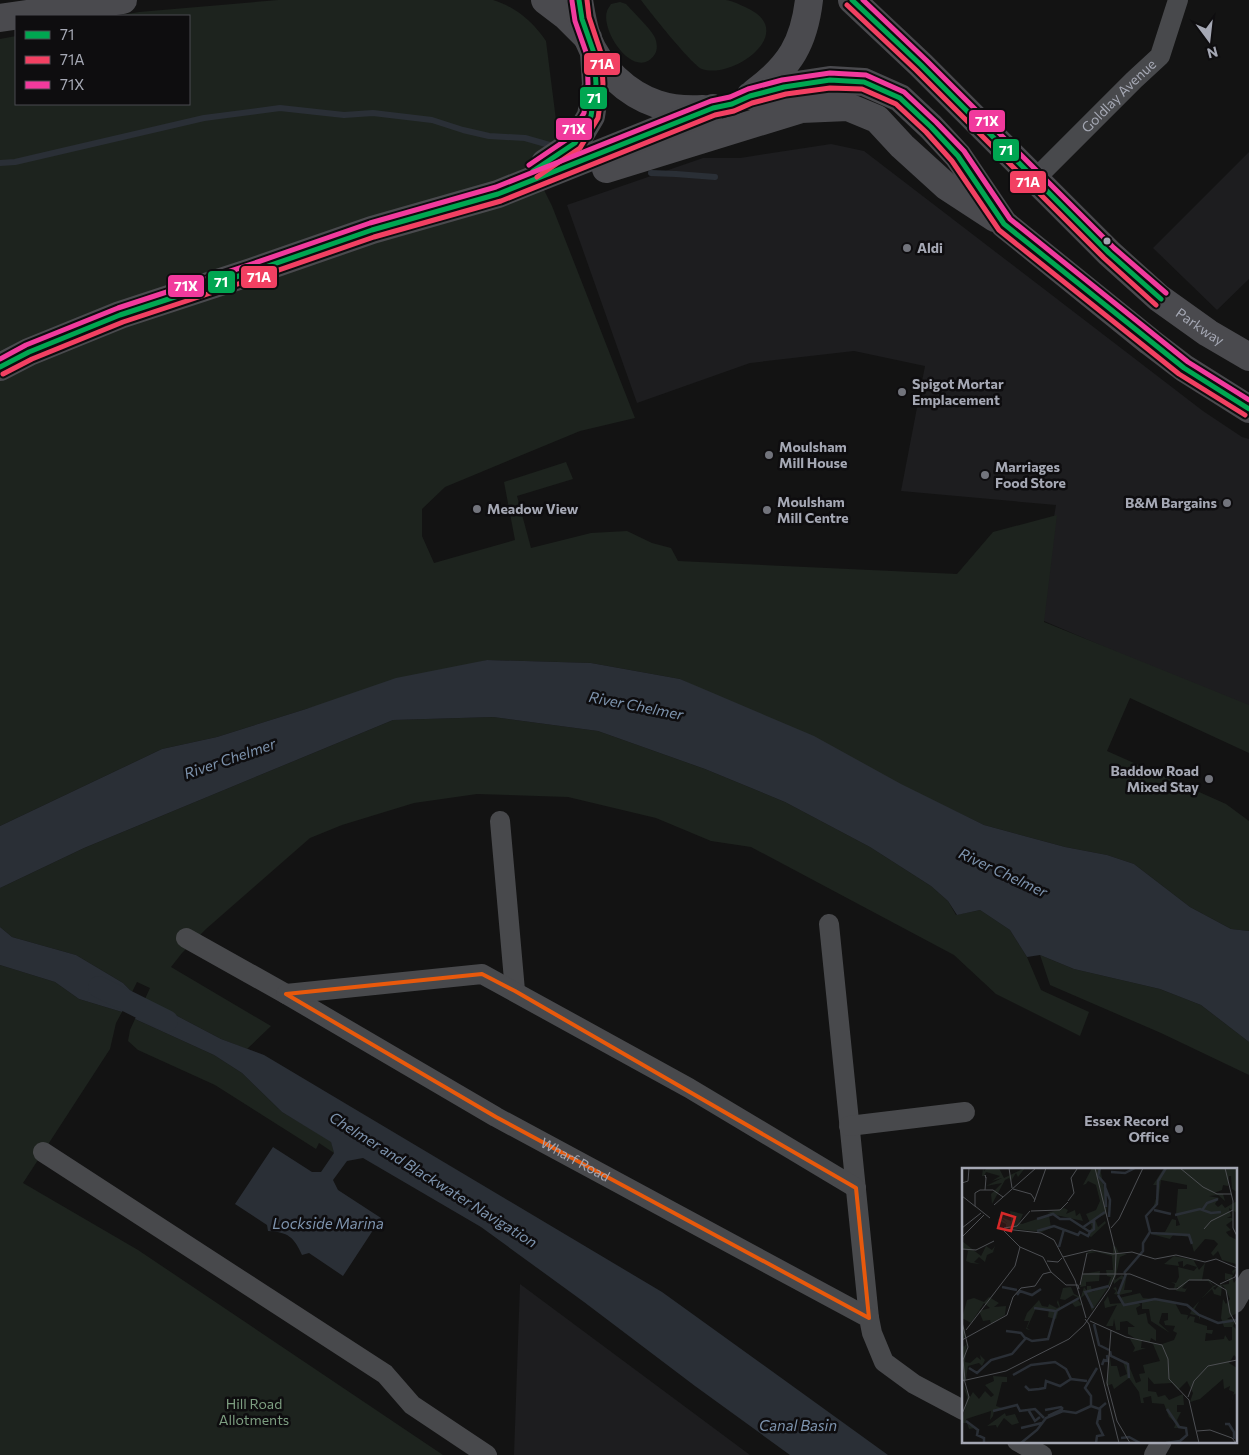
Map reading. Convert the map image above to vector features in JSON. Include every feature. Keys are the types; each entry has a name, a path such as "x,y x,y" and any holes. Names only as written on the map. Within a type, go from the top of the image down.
{"main road":[{"path":"20,15 123,0"},
{"path":"545,0 566,16 591,46 611,75 633,93 658,104 685,110 713,108 732,104 750,96 784,87 830,80 864,82 900,98 932,127 958,156 1004,224"},
{"path":"498,194 575,143 591,116 596,84 591,46 582,19 580,0"},
{"path":"750,96 780,71 793,54 806,20 809,0"},
{"name":"Parkway","path":"852,0 921,65 1109,253 1159,298 1208,333 1249,357"},
{"path":"0,18 15,16"},
{"path":"0,367 29,352 120,315 372,230 498,194 574,179 801,109 848,107 877,119 902,146 946,186 1004,224 1184,368 1249,409"},
{"path":"498,194 713,108"}],"street":[{"name":"Goldlay Avenue","path":"1035,179 1160,56 1178,0"},
{"path":"500,821 515,991"},
{"path":"828,924 872,1333 884,1362 914,1384 962,1409"},
{"name":"Wharf Road","path":"186,938 286,994 496,1117 869,1318"},
{"path":"286,994 482,974 689,1088 856,1188"},
{"path":"849,1126 965,1112"},
{"path":"43,1152 385,1374 412,1404 487,1455"},
{"path":"1236,1301 1249,1279"},
{"path":"1019,1442 1042,1455"},
{"path":"1154,1455 1161,1442"}],"highlighted area":[{"path":"482,974 515,991 856,1188 869,1318 496,1117 286,994"}],"shaded area":[{"path":"831,144 864,151 1203,411 1242,437 1249,439 1249,709 1037,618 1056,505 901,491 925,366 854,351 750,363 637,403 567,205 703,158 740,158"},
{"path":"1249,152 1249,279 1217,310 1153,248"},
{"path":"520,1284 750,1455 514,1455"}],"green space":[{"path":"278,0 493,0 523,16 546,41 558,136 553,146 530,162 552,206 635,418 580,431 445,487 422,509 422,536 434,563 515,540 504,482 566,462 573,479 517,496 531,548 591,533 627,531 652,543 671,548 678,561 957,574 993,532 1057,515 1044,622 1249,705 1249,753 1130,698 1107,751 1226,804 1249,821 1249,931 1231,929 1190,907 1134,864 1107,855 1065,847 984,825 680,679 591,663 487,660 306,709 217,737 162,749 0,826 0,39 15,36 15,105 190,105 190,15 122,15"},
{"path":"641,0 731,1 747,8 761,18 766,29 764,41 756,52 744,61 715,71 702,69 680,48"},
{"path":"620,2 626,4 649,28 655,38 656,52 647,61 638,62 630,59 621,51 609,31 606,20 607,10 611,4"},
{"path":"493,717 598,731 705,769 785,802 870,847 931,886 948,901 956,915 980,910 1010,930 1027,957 1041,990 1089,1012 1080,1036 996,994 954,955 751,847 711,841 656,818 568,797 477,794 414,803 342,825 310,838 206,929 171,967 271,1026 247,1049 221,1039 145,999 150,988 137,982 132,992 123,983 76,955 12,937 0,927 0,888 84,848 393,720"},
{"path":"1040,955 1074,969 1160,989 1201,1005 1249,1042 1249,1075 1161,1033 1050,985"},
{"name":"Hill Road Allotments","path":"0,965 55,982 79,999 122,1012 116,1023 110,1049 23,1183 138,1250 443,1455 0,1455"},
{"path":"135,1019 214,1055 242,1073 282,1112 331,1141 334,1153 319,1143 316,1149 215,1085 138,1050 128,1041"}],"water":[{"name":"River Chelmer","path":"487,660 591,663 680,679 814,736 901,784 984,825 1065,847 1107,855 1134,864 1190,907 1231,929 1249,931 1249,1042 1201,1005 1160,989 1074,969 1040,955 1027,957 1010,930 980,910 957,915 948,901 931,886 870,847 785,802 705,769 598,731 493,717 393,720 84,848 0,888 0,826 162,749 217,737 396,678"},
{"path":"0,927 12,937 76,955 123,983 132,992 122,1012 79,999 55,982 0,965"},
{"name":"Canal Basin","path":"145,999 221,1039 264,1055 662,1292 888,1455 790,1455 481,1227 363,1158 347,1161 333,1180 338,1190 381,1218 343,1276 309,1253 302,1255 290,1237 285,1234 268,1231 267,1225 235,1204 273,1147 312,1172 321,1172 334,1153 331,1142 282,1112 242,1073 214,1055 135,1019"}],"waterway":[{"path":"0,163 15,162 204,118 280,108 344,115 373,113 432,120 489,136 525,138 553,146"},
{"path":"651,173 715,177"},
{"name":"Chelmer and Blackwater Navigation","path":"99,987 167,1021"}],"transit line":[{"name":"71","path":"533,171 575,143 591,116 596,84 594,53 582,19 579,0"},
{"name":"71A","path":"537,177 580,148 598,118 603,84 601,53 589,17 587,0"},
{"name":"71","path":"852,0 921,65 1109,253 1161,299"},
{"name":"71X","path":"863,0 926,60 1114,248 1166,293"},
{"name":"71X","path":"529,165 569,138 584,113 588,84 587,55 575,21 572,1"},
{"name":"71A","path":"847,5 916,70 1104,258 1156,305"},
{"name":"71X","path":"0,359 26,345 118,308 370,223 496,187 711,101 730,97 748,89 782,80 830,73 866,75 904,92 964,151 1010,219 1188,362 1249,400"},
{"name":"71","path":"0,367 29,352 120,315 372,230 498,194 713,108 732,104 750,96 784,87 830,80 864,82 900,98 958,156 1004,224 1184,368 1249,409"},
{"name":"71A","path":"3,374 32,359 123,322 374,237 501,201 715,115 734,111 752,103 786,94 830,88 862,89 896,104 926,132 952,161 999,230 1179,374 1245,415"}],"place":[{"name":"Aldi","path":"907,248"},
{"name":"Spigot Mortar Emplacement","path":"902,392"},
{"name":"Moulsham Mill House","path":"769,455"},
{"name":"Marriages Food Store","path":"985,475"},
{"name":"B&M Bargains","path":"1227,503"},
{"name":"Meadow View","path":"477,509"},
{"name":"Moulsham Mill Centre","path":"767,510"},
{"name":"Baddow Road Mixed Stay","path":"1209,779"},
{"name":"Essex Record Office","path":"1179,1129"}],"water label":[{"name":"Lockside Marina","path":"328,1224"}]}
